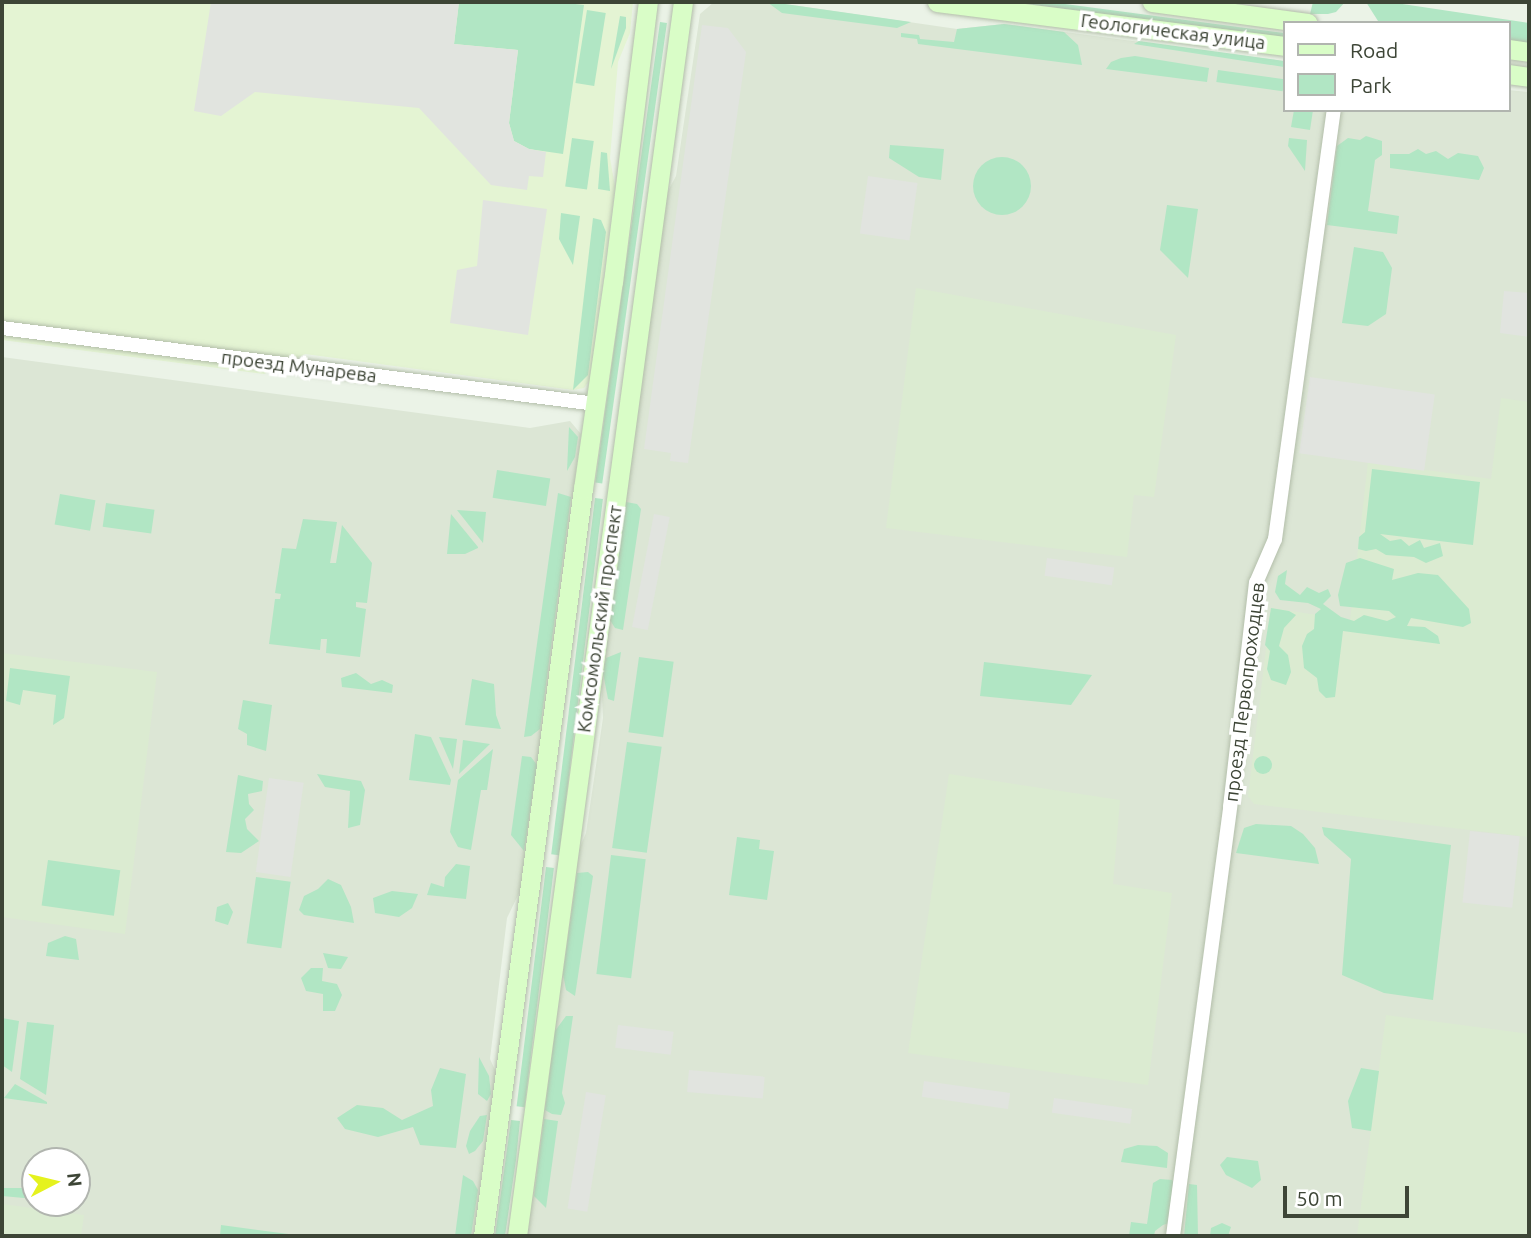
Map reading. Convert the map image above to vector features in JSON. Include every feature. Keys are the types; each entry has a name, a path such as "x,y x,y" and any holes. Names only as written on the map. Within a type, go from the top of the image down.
{"main road":[{"name":"Комсомольский проспект","path":"483,1236 648,2"},
{"name":"Комсомольский проспект","path":"517,1236 683,2"},
{"name":"Геологическая улица","path":"937,2 1282,46"},
{"name":"Геологическая улица","path":"1152,2 1293,21"},
{"path":"1510,49 1529,52"},
{"path":"1510,74 1529,77"}],"street":[{"name":"проезд Первопроходцев","path":"1173,1236 1228,820 1256,583 1275,539 1334,112"},
{"name":"проезд Мунарева","path":"2,328 596,404"}],"shaded area":[{"path":"2,2 633,2 630,33 618,62 610,158 615,187 589,381 584,388 573,390 305,354 264,374 2,340"},
{"path":"211,2 459,2 454,44 518,50 509,123 514,141 529,149 546,152 543,177 529,176 527,190 491,185 419,108 255,92 221,116 194,111"},
{"path":"714,2 771,2 957,29 1004,24 1282,61 1282,112 1510,112 1510,90 1529,92 1529,1236 524,1236 574,861 586,833 603,718 601,675 667,193 676,176 700,14"},
{"path":"702,25 728,28 746,52 688,463 670,461 671,453 644,449"},
{"path":"868,176 918,183 909,240 860,233"},
{"path":"483,200 547,209 528,335 450,323 457,270 477,266"},
{"path":"916,288 1176,335 1154,497 1134,495 1127,557 886,528"},
{"path":"1504,291 1529,293 1529,337 1500,333"},
{"path":"2,357 530,428 570,421 581,434 521,889 507,918 490,1059 496,1072 473,1236 2,1236"},
{"path":"1310,377 1435,395 1424,471 1299,453"},
{"path":"1501,398 1529,402 1529,837 1254,804 1248,796 1271,608 1350,620 1368,462 1491,479"},
{"path":"654,514 670,517 648,630 632,627"},
{"path":"1047,558 1114,567 1112,585 1044,576"},
{"path":"2,653 157,672 125,934 2,917"},
{"path":"949,774 1120,800 1113,884 1172,893 1148,1085 908,1053"},
{"path":"269,778 304,783 290,877 256,872"},
{"path":"1470,831 1520,836 1512,908 1462,903"},
{"path":"1386,1015 1529,1034 1529,1236 1357,1236"},
{"path":"618,1025 674,1032 671,1055 615,1048"},
{"path":"689,1070 765,1077 763,1099 687,1092"},
{"path":"924,1081 1010,1093 1008,1109 922,1097"},
{"path":"586,1092 606,1095 587,1212 568,1209"},
{"path":"1054,1098 1132,1109 1130,1124 1052,1113"},
{"path":"2,1204 21,1207 21,1217 84,1217 81,1236 2,1236"}],"green space":[{"path":"459,2 558,2 584,5 563,154 529,149 514,141 509,123 518,50 454,44"},
{"path":"767,2 911,22 897,28 782,13"},
{"path":"1010,2 1050,2 1282,33 1282,37"},
{"path":"1313,2 1345,2 1336,12 1310,14"},
{"path":"1366,2 1389,2 1529,23 1529,43 1510,40 1510,21 1378,21"},
{"path":"587,10 606,13 594,86 575,83"},
{"path":"620,16 626,17 626,28 611,69"},
{"path":"660,22 667,23 602,483 595,482"},
{"path":"1004,24 1064,32 1078,45 1082,65 918,44 917,39 901,37 901,33 919,35 920,39 954,42 957,29"},
{"path":"1139,41 1282,61 1282,67 1134,44"},
{"path":"1135,56 1209,68 1207,82 1106,69 1111,62"},
{"path":"1218,70 1282,79 1282,91 1216,82"},
{"path":"1294,112 1313,112 1310,130 1291,127"},
{"path":"1366,136 1382,141 1382,155 1375,160 1368,211 1399,216 1397,234 1327,225 1337,146 1348,138 1360,140"},
{"path":"572,138 594,141 587,190 565,187"},
{"path":"1289,138 1307,140 1305,171 1288,146"},
{"path":"890,145 944,149 941,180 919,177 889,158"},
{"path":"1418,149 1426,154 1436,151 1448,159 1458,153 1478,156 1484,168 1479,180 1390,168 1390,154 1409,154"},
{"path":"601,152 607,153 610,191 598,189"},
{"path":"1002,157 1018,162 1026,170 1031,186 1026,202 1018,210 1002,215 986,210 978,202 973,186 978,170 986,162"},
{"path":"1167,205 1198,209 1188,278 1160,250"},
{"path":"561,213 580,216 573,265 559,239"},
{"path":"593,218 601,220 606,232 588,375 573,390"},
{"path":"1354,247 1383,252 1392,268 1386,314 1368,326 1342,323"},
{"path":"569,427 578,437 575,457 567,471"},
{"path":"1372,469 1480,482 1473,545 1380,534 1390,541 1401,539 1409,546 1420,540 1424,548 1440,543 1443,556 1426,563 1414,557 1386,555 1376,549 1358,549 1359,537 1365,532"},
{"path":"497,470 550,478 546,506 493,498"},
{"path":"558,493 571,497 540,729 531,736 524,737"},
{"path":"60,494 95,500 90,531 55,525"},
{"path":"595,498 603,499 559,855 551,854"},
{"path":"626,502 637,504 641,509 623,630 615,628 610,620"},
{"path":"106,503 155,510 151,534 103,527"},
{"path":"457,510 486,512 483,543"},
{"path":"451,514 478,548 465,554 447,554"},
{"path":"303,519 337,522 330,563 336,563 342,525 372,563 367,603 356,602 356,607 366,609 360,657 326,653 327,639 321,639 320,650 269,644 275,599 280,599 281,594 275,593 282,548 296,549"},
{"path":"1360,558 1394,569 1392,580 1418,573 1438,575 1469,609 1471,623 1463,627 1411,618 1407,626 1425,627 1438,636 1440,644 1343,631 1335,697 1326,698 1319,691 1317,678 1304,668 1302,646 1307,634 1314,629 1315,614 1321,609 1308,603 1280,600 1275,592 1278,576 1287,570 1285,584 1300,595 1307,587 1319,593 1328,589 1331,596 1323,604 1341,617 1354,621 1364,615 1387,621 1396,617 1389,611 1340,606 1338,595 1346,563"},
{"path":"1271,608 1296,615 1284,628 1279,646 1288,655 1291,672 1286,685 1271,680 1267,669 1270,651 1265,645"},
{"path":"621,652 614,701 608,699 603,673 606,658"},
{"path":"639,657 674,662 663,737 628,732"},
{"path":"984,662 1092,675 1071,705 980,696"},
{"path":"10,668 70,676 64,718 53,725 56,695 23,690 20,705 6,701"},
{"path":"356,673 371,684 382,680 393,685 392,693 342,687 341,678"},
{"path":"472,679 494,684 496,715 501,729 465,725"},
{"path":"243,700 272,705 266,751 247,745 247,734 238,729"},
{"path":"415,734 431,737 451,780 450,785 409,780"},
{"path":"439,737 457,739 453,769"},
{"path":"463,740 490,744 459,774"},
{"path":"627,742 662,747 647,853 612,848"},
{"path":"493,749 487,790 481,790 471,850 458,847 450,832 458,780"},
{"path":"522,756 531,757 537,765 524,851 511,835"},
{"path":"1259,756 1267,756 1272,765 1270,772 1259,774 1254,769 1254,761"},
{"path":"317,774 361,781 365,790 360,825 348,828 350,791 325,787"},
{"path":"238,775 263,781 262,791 248,794 249,804 254,810 245,819 247,829 259,841 241,853 226,852"},
{"path":"1256,824 1291,826 1303,834 1315,848 1319,864 1236,853 1244,828"},
{"path":"1322,827 1451,845 1433,1000 1384,993 1342,975 1351,859 1324,835"},
{"path":"737,837 760,840 759,849 774,851 767,900 729,895"},
{"path":"611,855 646,859 631,978 596,974"},
{"path":"48,860 120,870 114,916 42,906"},
{"path":"456,864 470,866 466,899 427,895 431,883 444,887 445,877"},
{"path":"546,867 554,868 525,1107 517,1106"},
{"path":"588,872 593,876 575,996 566,990 563,974 577,873"},
{"path":"256,877 291,882 281,948 247,943"},
{"path":"328,879 341,885 351,907 354,923 304,915 299,910 304,896 318,889"},
{"path":"392,891 418,894 412,908 399,917 375,913 373,898"},
{"path":"228,903 233,912 228,925 215,921 217,907"},
{"path":"65,936 76,939 79,960 46,956 48,943"},
{"path":"323,953 348,957 341,969 328,968"},
{"path":"311,968 323,968 322,981 337,984 342,995 335,1011 323,1011 323,994 306,991 301,978"},
{"path":"566,1016 573,1016 562,1093 565,1103 561,1115 545,1110 555,1031"},
{"path":"2,1018 19,1021 12,1072 2,1065"},
{"path":"27,1022 54,1025 46,1095 20,1079"},
{"path":"479,1057 489,1076 491,1094 487,1101 478,1094"},
{"path":"440,1068 466,1074 456,1148 420,1145 413,1127 378,1137 345,1129 337,1118 357,1105 383,1108 402,1120 433,1106 431,1090"},
{"path":"1361,1068 1379,1071 1371,1131 1352,1128 1348,1101"},
{"path":"15,1084 47,1102 47,1104 4,1098"},
{"path":"487,1115 483,1141 469,1154 466,1146 470,1131 480,1116"},
{"path":"544,1119 558,1121 546,1208 534,1196"},
{"path":"511,1120 520,1121 516,1160 505,1236 495,1236"},
{"path":"1138,1145 1157,1146 1168,1153 1167,1168 1121,1162 1124,1149"},
{"path":"1227,1157 1258,1161 1261,1180 1252,1188 1226,1175 1220,1165"},
{"path":"463,1175 473,1181 478,1190 471,1236 455,1236"},
{"path":"1160,1179 1172,1180 1178,1187 1172,1222 1155,1231 1154,1236 1129,1236 1131,1222 1147,1224 1153,1183"},
{"path":"1189,1184 1197,1185 1198,1236 1184,1236"},
{"path":"2,1188 21,1188 21,1198 2,1196"},
{"path":"1222,1223 1231,1227 1228,1236 1210,1236 1211,1228"},
{"path":"221,1225 296,1235 296,1236 220,1236"}]}
